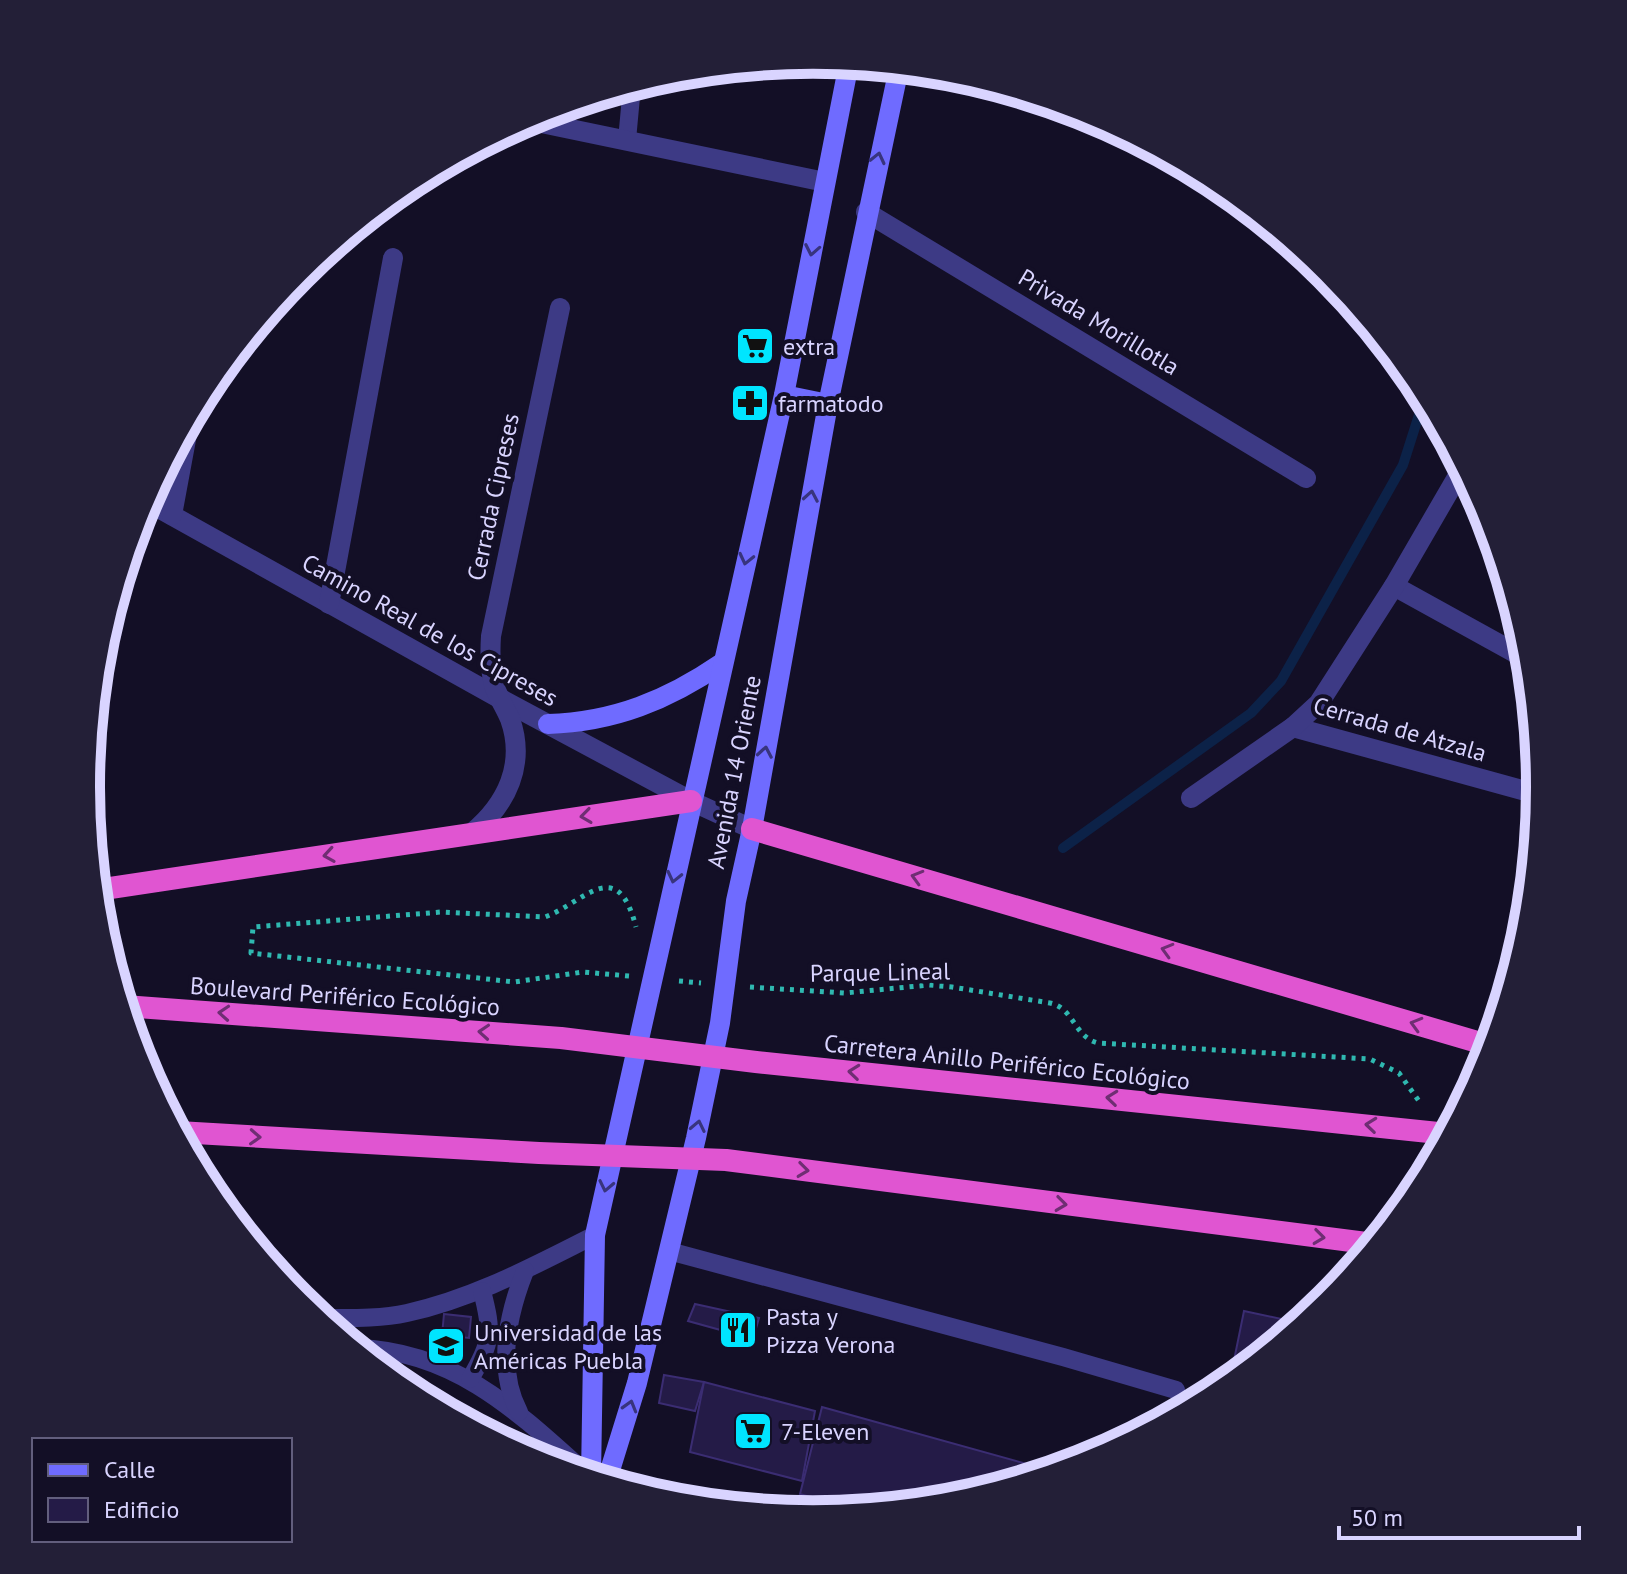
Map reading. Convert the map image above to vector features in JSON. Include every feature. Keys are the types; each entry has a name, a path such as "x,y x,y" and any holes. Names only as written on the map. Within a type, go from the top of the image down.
{"highway":[{"path":"108,888 691,801"},
{"path":"752,829 1479,1042"},
{"name":"Boulevard Periférico Ecológico","path":"135,1007 561,1038"},
{"name":"Carretera Anillo Periférico Ecológico","path":"561,1038 756,1062 1437,1133"},
{"path":"190,1133 539,1153 726,1160 1362,1242"}],"main road":[{"name":"Avenida 14 Oriente","path":"590,1464 595,1235 784,395 846,75"},
{"name":"Avenida 14 Oriente","path":"610,1470 637,1383 720,1023 736,901 752,829 828,404 866,212 896,79"},
{"path":"784,395 828,404"},
{"path":"548,724 579,723 640,709 669,697 722,663"}],"street":[{"path":"550,125 825,182"},
{"name":"Privada Morillotla","path":"866,212 1306,478"},
{"path":"329,604 393,258"},
{"name":"Cerrada Cipreses","path":"472,833 496,810 512,782 516,760 515,738 493,675 491,636 560,308"},
{"path":"172,515 183,454"},
{"path":"1191,798 1293,727 1319,703 1394,586 1456,479"},
{"name":"Camino Real de los Cipreses","path":"158,507 499,698 691,801 752,829"},
{"path":"1394,586 1514,652"},
{"name":"Cerrada de Atzala","path":"1293,727 1526,791"}],"lane":[{"path":"627,140 631,98"},
{"path":"337,1318 404,1314 482,1291 595,1235"},
{"path":"669,1251 1176,1390"},
{"path":"522,1417 511,1389 507,1350 511,1310 525,1271"},
{"path":"470,1379 489,1342 491,1323 482,1291"},
{"path":"365,1341 370,1317"},
{"path":"377,1351 437,1364 470,1379 494,1394 568,1456"}],"path":[{"path":"501,981 528,982 583,972 642,977"},
{"path":"673,980 705,983"},
{"name":"Parque Lineal","path":"736,986 833,993 909,986 952,987 1058,1005 1068,1013 1081,1034 1098,1043 1370,1059 1399,1073 1429,1114"}],"building":[{"name":"Pasta y Pizza Verona","path":"695,1304 759,1318 753,1339 688,1321"},
{"path":"1244,1311 1287,1320 1248,1353 1233,1363"},
{"path":"444,1314 471,1317 469,1338 442,1335"},
{"path":"664,1375 704,1382 695,1411 659,1403"},
{"name":"7-Eleven","path":"704,1382 815,1411 802,1481 690,1452"},
{"path":"822,1407 1032,1465 998,1476 907,1494 819,1500 800,1494"}],"waterway":[{"path":"1063,848 1251,713 1281,681 1403,465 1420,413"}],"place":[{"name":"extra","path":"755,346"},
{"name":"farmatodo","path":"750,403"},
{"name":"Pasta y Pizza Verona","path":"738,1330"},
{"name":"Universidad de las Américas Puebla","path":"446,1346"},
{"name":"7-Eleven","path":"753,1431"}]}
